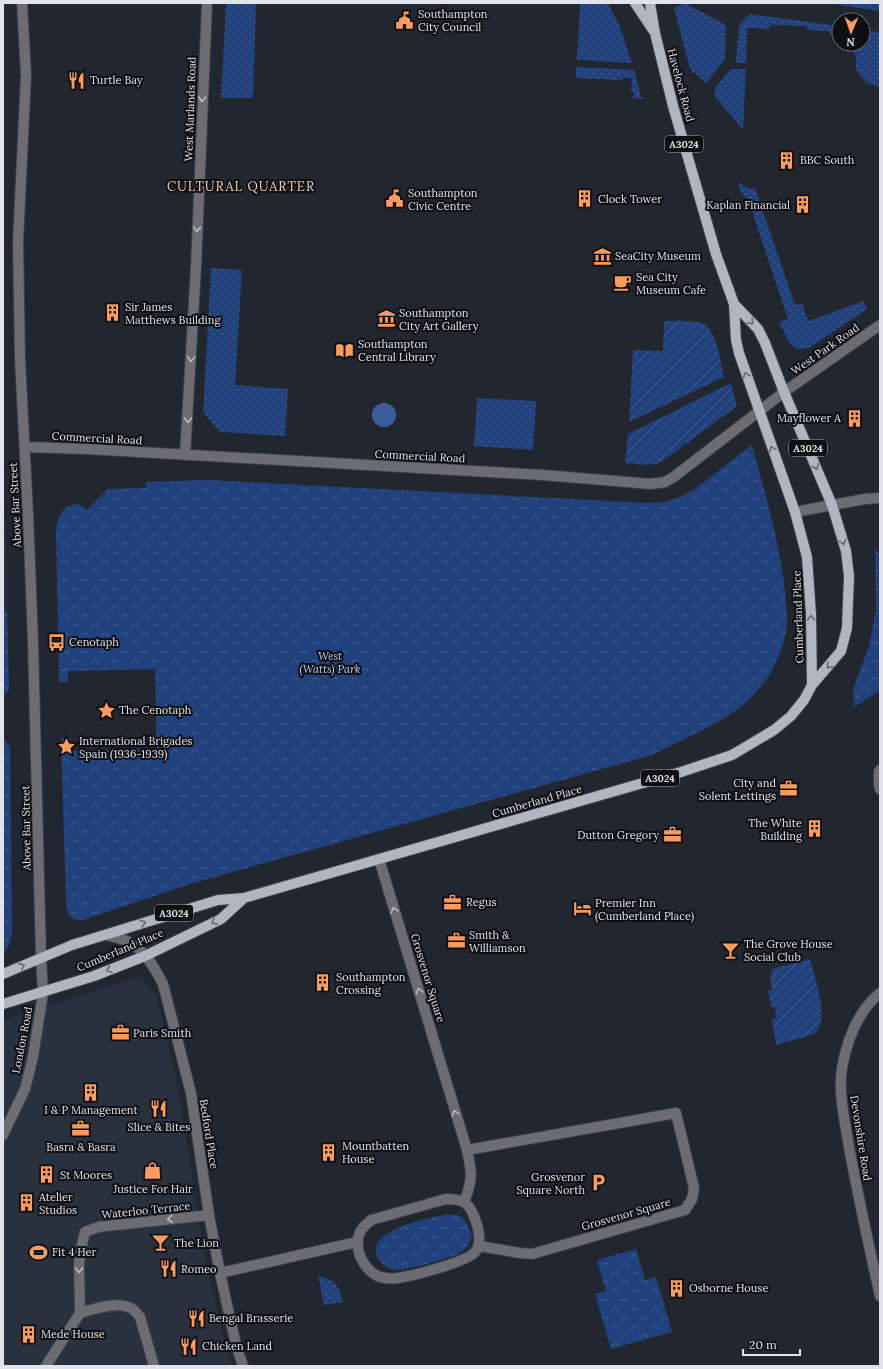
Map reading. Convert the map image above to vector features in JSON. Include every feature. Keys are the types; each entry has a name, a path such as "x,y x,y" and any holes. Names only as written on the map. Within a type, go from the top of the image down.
{"main road":[{"name":"Havelock Road","path":"635,3 655,34"},
{"name":"Havelock Road","path":"650,3 655,34 673,106 716,254 734,304 738,353 759,412"},
{"name":"Havelock Road","path":"734,304 758,329 784,392"},
{"name":"Cumberland Place","path":"41,958 72,945 218,900 244,898 681,772 732,754 774,730 791,716 804,700 812,685 841,651 847,628 849,576 847,557 832,505 784,392"},
{"name":"Cumberland Place","path":"759,412 795,512 807,557 811,614 812,685"},
{"name":"Cumberland Place","path":"43,993 94,976 145,956 221,919 244,898"},
{"name":"A3024","path":"3,974 41,958"},
{"name":"A3024","path":"3,1004 43,993"}],"street":[{"name":"Above Bar Street","path":"22,3 26,75 18,242 20,359 36,714 43,993"},
{"name":"West Marlands Road","path":"185,455 196,267 206,3"},
{"name":"West Park Road","path":"784,392 880,325"},
{"name":"Commercial Road","path":"25,447 87,449 543,475 651,484 665,482 675,476 784,392"},
{"path":"795,512 865,499 880,498"},
{"path":"879,771 878,785 880,789"},
{"name":"Grosvenor Square","path":"379,859 467,1150 471,1168 470,1186 464,1202"},
{"name":"Bedford Place","path":"106,935 126,941 136,946 158,973 163,984 191,1093 209,1215 220,1273 236,1345 243,1366"},
{"name":"London Road","path":"3,1135 25,1090 36,1042 43,993"},
{"name":"Devonshire Road","path":"880,993 864,1010 850,1037 842,1069 841,1102 880,1296"},
{"name":"Grosvenor Square","path":"467,1150 676,1113 694,1188 692,1199 685,1210 532,1254 478,1246"},
{"path":"446,1199 455,1199 464,1202 470,1208 480,1237 476,1252 468,1257 454,1263 397,1278 378,1276 364,1265 358,1253 357,1242 362,1229 371,1220 446,1199"},
{"name":"Waterloo Terrace","path":"80,1313 79,1263 85,1232 98,1226 209,1215"},
{"path":"220,1273 357,1242"},
{"path":"46,1366 80,1313 98,1308 119,1306 129,1307 140,1317 154,1366"}],"shaded area":[{"path":"384,403 392,407 396,415 392,423 384,427 376,423 372,415 376,407"},
{"path":"3,473 7,568 7,611 3,610"},
{"path":"140,976 156,994 178,1088 205,1258 227,1351 232,1366 3,1366 3,1020"}],"green space":[{"path":"226,3 256,3 253,98 221,98"},
{"path":"580,3 608,3 620,27 632,63 577,60"},
{"path":"685,3 726,25 725,59 706,83 690,69 674,8"},
{"path":"825,3 880,3 879,11"},
{"path":"750,14 831,25 831,35 830,31 807,30 807,26 770,25 769,29 747,28 746,63 736,63 739,25"},
{"path":"871,31 880,32 880,87 867,83 856,70 856,56 853,52 871,52"},
{"path":"576,67 634,70 642,99 633,98 634,92 631,92 632,78 622,78 622,80 576,78"},
{"path":"731,69 746,69 743,129 715,97 715,88"},
{"path":"739,183 750,189 755,188 795,305 802,303 808,321 864,301 867,309 809,348 797,349 789,342 779,322 788,319 748,199 740,190"},
{"path":"211,268 242,270 235,385 288,389 285,436 220,432 203,412"},
{"path":"664,321 693,321 707,326 711,331 717,347 724,377 629,422 633,350 663,351"},
{"path":"731,383 737,406 661,462 648,465 625,463 628,434"},
{"path":"477,398 536,401 533,450 474,446"},
{"name":"West (Watts) Park","path":"752,445 772,518 780,555 787,612 787,627 780,652 766,680 752,697 734,712 700,732 652,755 193,883 83,920 71,918 68,913 66,901 61,738 70,738 70,751 157,749 155,669 68,671 68,682 59,682 56,531 59,516 67,507 78,504 87,510 108,489 146,488 146,482 208,480 647,503 665,502 680,497 695,489"},
{"path":"875,549 880,554 880,691 854,707 853,689 869,646 876,609"},
{"path":"3,610 7,611 9,689 3,697"},
{"path":"3,738 10,747 12,934 8,948 3,953"},
{"path":"810,959 820,998 821,1018 819,1026 815,1034 776,1045 772,1019 776,1018 775,1007 771,1007 768,991 772,990 770,979 772,969"},
{"path":"448,1214 461,1216 468,1226 472,1237 467,1247 460,1253 426,1264 397,1270 386,1267 379,1260 376,1250 379,1241 388,1233 414,1222"},
{"path":"636,1249 645,1280 656,1277 672,1332 611,1349 595,1294 606,1291 597,1260"},
{"path":"318,1275 333,1282 338,1287 343,1302 324,1305"}],"place":[{"name":"Southampton City Council","path":"405,20"},
{"name":"Turtle Bay","path":"77,80"},
{"name":"BBC South","path":"787,160"},
{"name":"Southampton Civic Centre","path":"395,199"},
{"name":"Clock Tower","path":"585,199"},
{"name":"Kaplan Financial","path":"803,205"},
{"name":"SeaCity Museum","path":"602,256"},
{"name":"Sea City Museum Cafe","path":"623,283"},
{"name":"Sir James Matthews Building","path":"112,313"},
{"name":"Southampton City Art Gallery","path":"386,319"},
{"name":"Southampton Central Library","path":"345,350"},
{"name":"Mayflower A","path":"854,418"},
{"name":"Cenotaph","path":"56,642"},
{"name":"The Cenotaph","path":"106,710"},
{"name":"International Brigades Spain (1936-1939)","path":"66,747"},
{"name":"City and Solent Lettings","path":"789,789"},
{"name":"The White Building","path":"815,829"},
{"name":"Dutton Gregory","path":"672,835"},
{"name":"Regus","path":"453,902"},
{"name":"Premier Inn (Cumberland Place)","path":"582,909"},
{"name":"Smith & Williamson","path":"456,941"},
{"name":"The Grove House Social Club","path":"731,950"},
{"name":"Southampton Crossing","path":"323,983"},
{"name":"Paris Smith","path":"120,1033"},
{"name":"I & P Management","path":"91,1092"},
{"name":"Slice & Bites","path":"159,1109"},
{"name":"Basra & Basra","path":"81,1129"},
{"name":"Mountbatten House","path":"329,1152"},
{"name":"Justice For Hair","path":"153,1171"},
{"name":"St Moores","path":"47,1175"},
{"name":"Grosvenor Square North","path":"598,1183"},
{"name":"Atelier Studios","path":"26,1203"},
{"name":"The Lion","path":"161,1243"},
{"name":"Fit 4 Her","path":"39,1252"},
{"name":"Romeo","path":"168,1269"},
{"name":"Osborne House","path":"676,1288"},
{"name":"Bengal Brasserie","path":"196,1318"},
{"name":"Mede House","path":"28,1334"},
{"name":"Chicken Land","path":"189,1346"}],"district":[{"name":"CULTURAL QUARTER","path":"241,186"}]}
